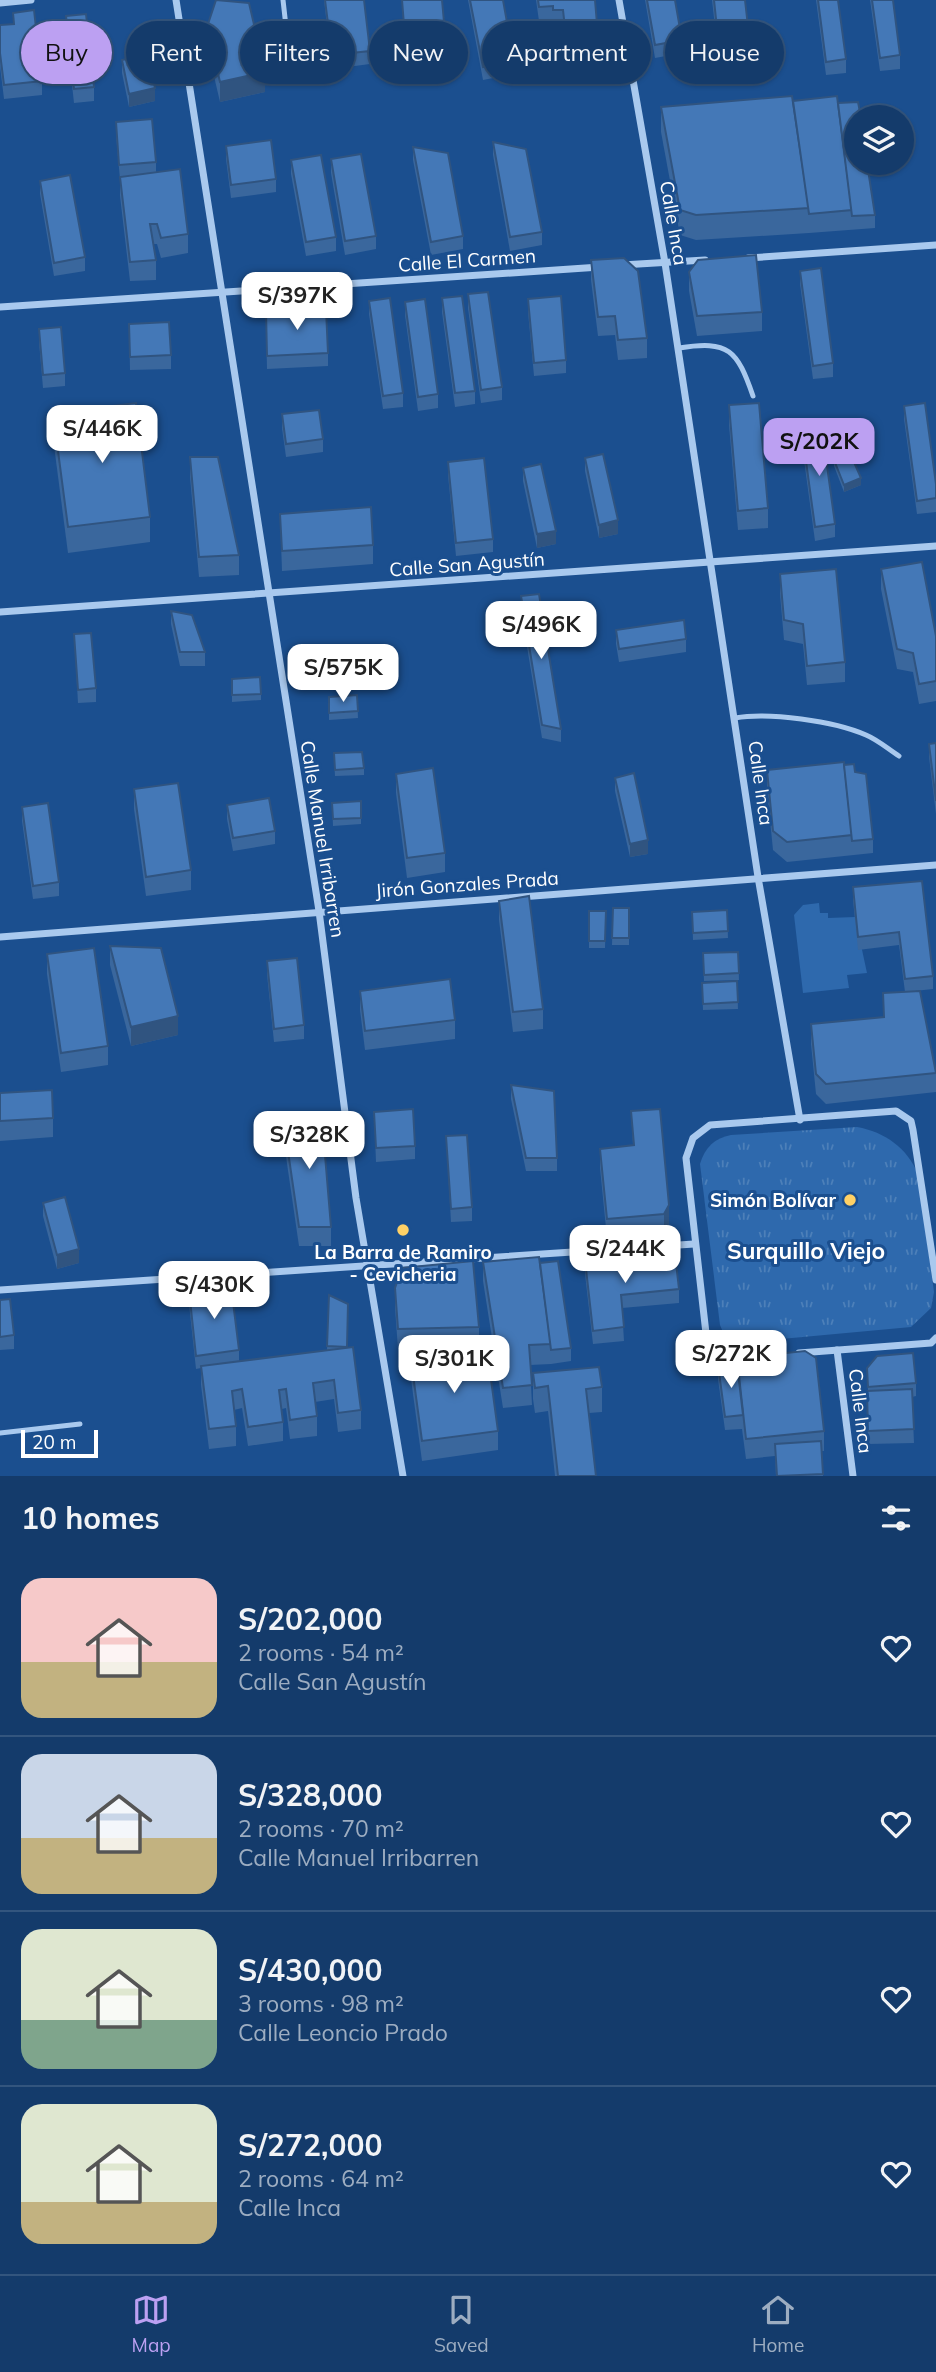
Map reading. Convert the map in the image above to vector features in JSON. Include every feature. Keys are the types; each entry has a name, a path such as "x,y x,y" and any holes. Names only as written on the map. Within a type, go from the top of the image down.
{"street":[{"path":"0,3 31,0"},
{"name":"Calle Manuel Irribarren","path":"176,0 319,911 356,1198 403,1476"},
{"name":"Calle Inca","path":"619,0 679,348 758,877 800,1120"},
{"path":"744,258 936,245"},
{"name":"Calle El Carmen","path":"0,307 718,259"},
{"name":"Calle San Agustín","path":"0,612 936,546"},
{"name":"Jirón Gonzales Prada","path":"0,937 936,865"},
{"path":"748,1358 724,1358 714,1353 707,1342 685,1158 693,1138 710,1125 896,1111 906,1116 911,1121 932,1224 936,1280"},
{"path":"0,1290 694,1244"},
{"name":"Calle Inca","path":"790,1354 931,1343 936,1338"},
{"name":"Calle Inca","path":"837,1350 853,1476"}],"lane":[{"path":"284,0 286,21"},
{"path":"679,348 702,344 726,348 740,360 753,396"},
{"path":"735,719 759,714 809,722 866,735 899,756"},
{"path":"0,1433 80,1424"}],"green space":[{"path":"819,903 820,913 828,913 828,918 855,917 867,973 847,975 849,988 803,993 794,915 803,905"},
{"path":"857,1127 877,1133 894,1143 908,1156 918,1174 934,1292 931,1308 911,1327 748,1342 730,1339 720,1325 700,1164 705,1153 715,1141 731,1135"}],"building":[{"path":"216,0 249,3 253,21 240,21 240,78 226,81 226,21 209,21"},
{"path":"325,0 364,0 369,51 355,53 355,21 328,21"},
{"path":"402,0 442,0 444,21 404,21"},
{"path":"470,0 503,0 507,21 482,21 482,62"},
{"path":"538,0 595,0 597,21 564,21 563,10 553,10 553,6 539,7"},
{"path":"647,0 675,0 679,21 665,21 665,43 655,45"},
{"path":"714,0 745,0 747,21 716,21"},
{"path":"818,0 838,0 846,59 826,62"},
{"path":"872,0 893,0 900,55 880,58"},
{"path":"34,10 35,21 21,21 21,83 4,85 0,25 14,24 13,13"},
{"path":"86,14 87,21 67,21 66,16"},
{"path":"126,59 126,79 122,60"},
{"path":"73,84 94,84 94,87 74,89"},
{"path":"127,84 154,84 155,88 129,94"},
{"path":"792,96 809,208 696,215 680,210 661,107"},
{"path":"837,96 844,149 844,175 847,175 852,210 809,214 793,101"},
{"path":"858,102 859,105 844,105 844,151 838,103"},
{"path":"152,119 156,162 119,165 116,122"},
{"path":"271,140 276,179 231,185 226,146"},
{"path":"493,142 526,149 542,232 510,237"},
{"path":"413,147 448,153 463,236 431,242"},
{"path":"361,154 376,236 345,241 331,159"},
{"path":"321,155 336,237 306,242 291,160"},
{"path":"180,169 188,234 161,238 157,224 150,224 156,260 130,262 120,177"},
{"path":"70,175 85,257 54,263 40,181"},
{"path":"847,175 869,175 875,215 852,216"},
{"path":"756,255 762,312 697,316 689,272 698,260"},
{"path":"624,258 638,271 647,338 618,340 615,316 598,317 591,260"},
{"path":"821,268 833,363 813,366 800,271"},
{"path":"488,292 502,387 481,390 468,294"},
{"path":"462,296 475,391 455,393 442,298"},
{"path":"561,296 566,360 534,363 528,299"},
{"path":"390,298 403,393 383,396 369,301"},
{"path":"425,299 438,394 418,397 405,302"},
{"path":"326,309 328,353 267,356 266,311"},
{"path":"169,322 171,355 130,357 129,324"},
{"path":"61,327 65,373 43,375 39,329"},
{"path":"136,403 150,517 68,527 53,413"},
{"path":"759,403 768,508 738,511 729,405"},
{"path":"925,403 936,498 917,501 904,406"},
{"path":"319,410 323,439 286,444 282,414"},
{"path":"822,429 835,524 815,527 802,432"},
{"path":"850,453 861,478 844,485 834,460"},
{"path":"603,454 618,520 599,525 585,458"},
{"path":"190,457 218,457 239,555 199,557"},
{"path":"484,458 493,539 456,543 448,462"},
{"path":"541,464 556,531 537,534 523,468"},
{"path":"371,507 373,545 282,551 280,514"},
{"path":"922,562 936,636 936,681 919,684 913,653 897,649 881,569"},
{"path":"836,569 845,662 807,666 803,624 784,620 780,574"},
{"path":"539,594 561,729 542,725 521,596"},
{"path":"171,611 192,615 205,652 180,652"},
{"path":"684,620 686,639 619,649 616,630"},
{"path":"91,633 96,688 78,690 74,634"},
{"path":"344,661 345,677 316,679 315,662"},
{"path":"260,677 261,694 232,695 232,679"},
{"path":"357,695 358,711 329,713 329,697"},
{"path":"936,743 936,801 929,744"},
{"path":"362,752 364,768 335,770 334,753"},
{"path":"844,762 852,835 787,842 773,831 767,770"},
{"path":"854,764 855,772 866,774 873,839 852,841 844,765"},
{"path":"433,768 445,853 407,858 396,774"},
{"path":"634,773 648,840 630,844 615,778"},
{"path":"178,783 191,870 146,877 134,789"},
{"path":"269,798 275,831 233,838 227,805"},
{"path":"361,801 361,818 333,819 332,803"},
{"path":"48,803 59,882 33,886 22,807"},
{"path":"922,881 933,976 905,979 899,932 858,937 853,887"},
{"path":"529,896 543,1009 513,1012 499,901"},
{"path":"613,908 629,908 629,938 612,938"},
{"path":"727,910 728,931 693,933 692,912"},
{"path":"589,911 606,911 605,941 589,941"},
{"path":"110,946 161,948 178,1016 131,1027"},
{"path":"94,948 108,1046 61,1053 47,954"},
{"path":"738,952 739,973 704,975 703,953"},
{"path":"297,958 304,1025 274,1029 267,961"},
{"path":"450,979 455,1020 365,1031 360,991"},
{"path":"737,981 738,1002 703,1004 702,983"},
{"path":"920,991 936,1073 826,1084 816,1074 811,1024 884,1017 883,993"},
{"path":"511,1085 554,1091 557,1158 526,1158"},
{"path":"52,1090 53,1118 0,1121 0,1093"},
{"path":"413,1109 415,1146 376,1148 374,1112"},
{"path":"660,1109 669,1205 664,1214 607,1219 600,1149 634,1145 631,1111"},
{"path":"283,1117 322,1119 331,1227 299,1227"},
{"path":"467,1135 472,1207 451,1209 446,1136"},
{"path":"65,1197 79,1249 57,1255 43,1203"},
{"path":"667,1255 676,1263 679,1289 621,1295 624,1327 593,1331 585,1260"},
{"path":"539,1257 551,1344 529,1345 532,1385 503,1388 483,1262"},
{"path":"473,1261 479,1327 398,1329 395,1288 402,1268"},
{"path":"558,1261 571,1348 551,1350 540,1263"},
{"path":"231,1286 239,1350 196,1356 189,1290"},
{"path":"329,1295 348,1304 347,1347 327,1346"},
{"path":"10,1299 14,1335 0,1337 0,1300"},
{"path":"353,1347 361,1410 338,1413 334,1380 313,1383 317,1416 290,1420 286,1389 279,1390 283,1422 248,1427 242,1389 232,1391 236,1426 209,1429 201,1366"},
{"path":"487,1350 498,1431 422,1441 411,1360"},
{"path":"805,1351 816,1358 824,1431 746,1439 737,1358"},
{"path":"913,1353 916,1383 868,1387 867,1368 877,1356"},
{"path":"737,1364 743,1415 725,1417 718,1365"},
{"path":"599,1367 602,1387 586,1389 596,1476 558,1476 548,1386 535,1388 533,1373"},
{"path":"912,1389 914,1429 868,1431 867,1391"},
{"path":"821,1441 823,1474 777,1476 775,1444"}],"place":[{"name":"Simón Bolívar","path":"850,1200"},
{"name":"La Barra de Ramiro - Cevicheria","path":"403,1230"}],"district":[{"name":"Surquillo Viejo","path":"806,1250"}]}
